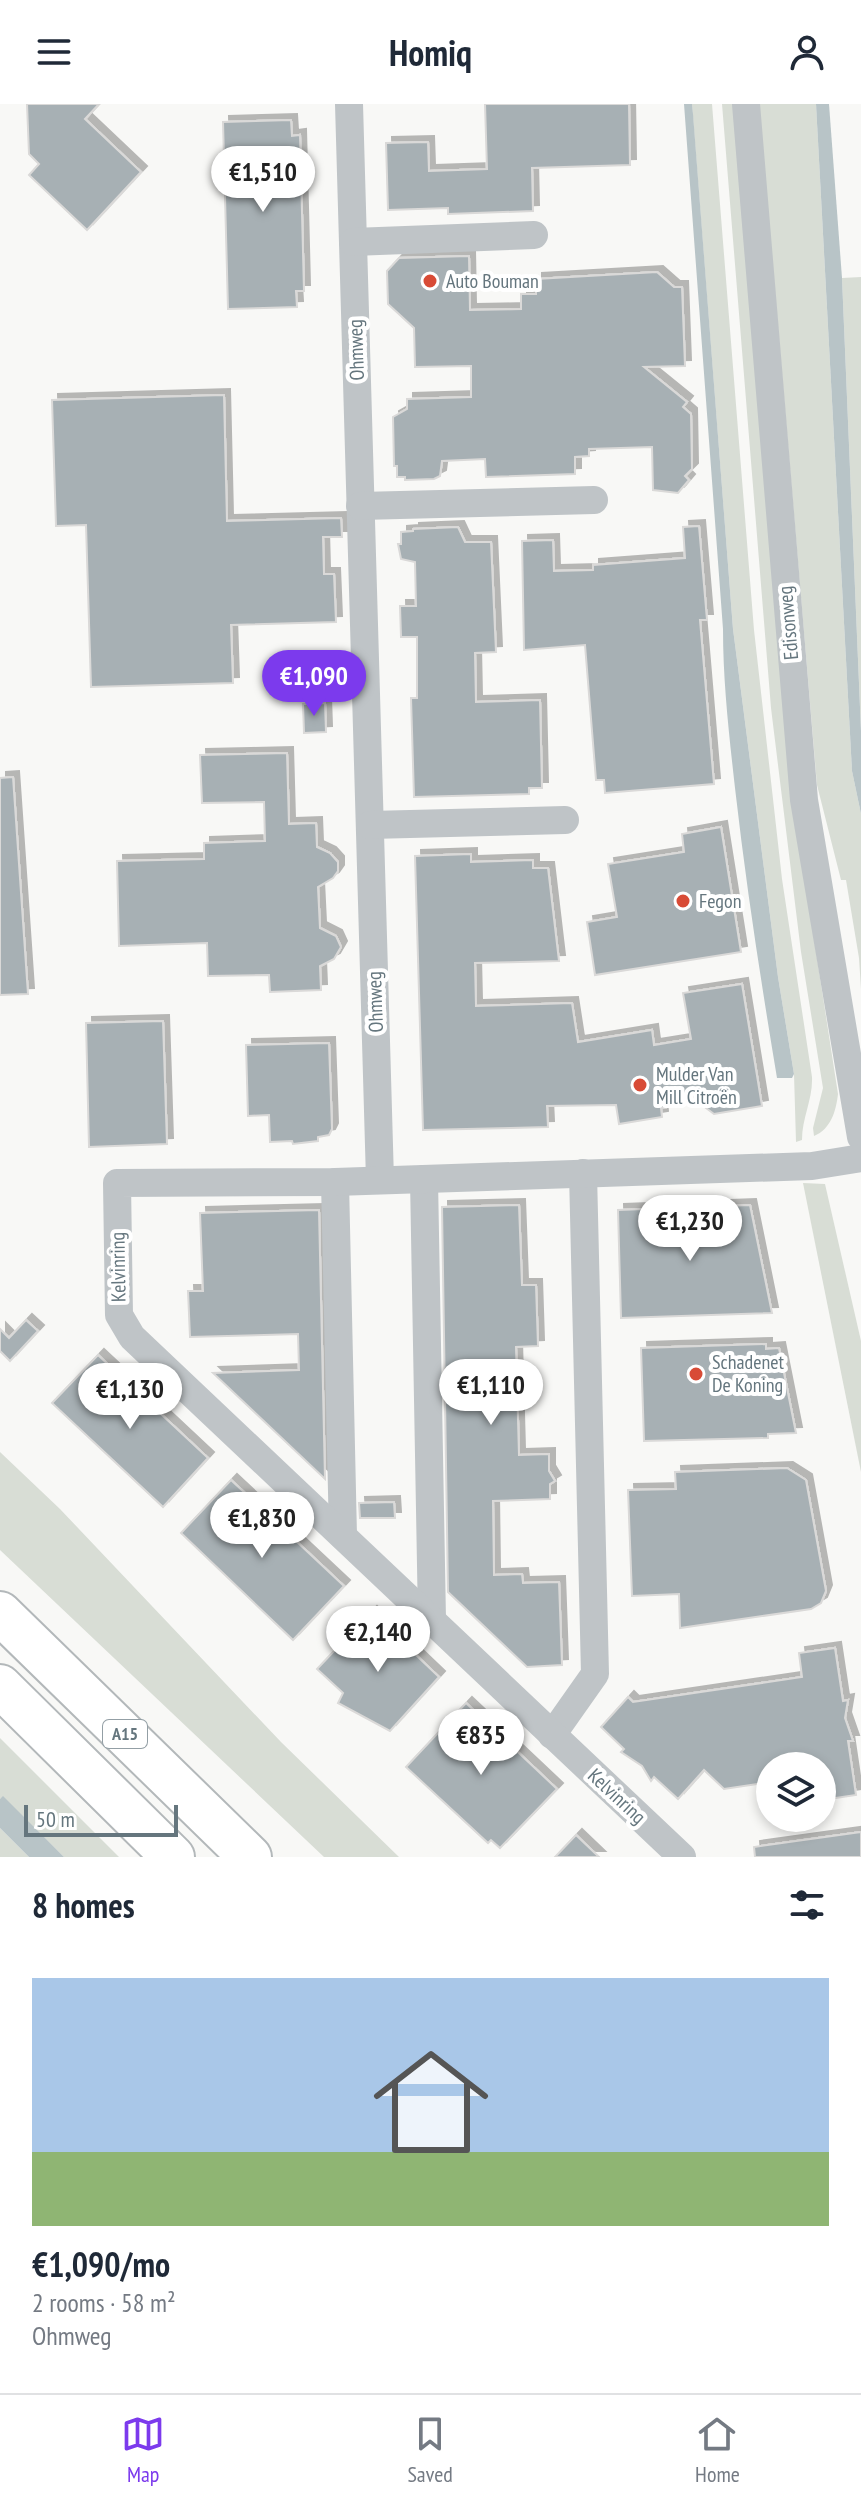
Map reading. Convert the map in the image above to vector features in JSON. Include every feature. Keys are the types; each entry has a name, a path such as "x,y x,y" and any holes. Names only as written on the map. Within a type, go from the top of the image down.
{"highway":[{"name":"A15","path":"0,1613 250,1857"},
{"name":"A15","path":"0,1686 173,1857"}],"street":[{"name":"Ohmweg","path":"349,104 380,1180"},
{"name":"Edisonweg","path":"746,104 804,800 861,1137"},
{"path":"353,242 534,235"},
{"path":"360,506 594,500"},
{"path":"370,825 565,820"},
{"name":"Kelvinring","path":"682,1857 132,1337 119,1315 117,1183 335,1182 812,1166 861,1158"},
{"path":"552,1735 595,1674 583,1173"},
{"path":"424,1179 432,1620"},
{"path":"335,1182 343,1536"}],"shaded area":[{"path":"684,104 692,104 693,114 733,629 778,977 794,1074 792,1078 777,1078 733,768"},
{"path":"692,104 712,104 754,630 782,879 812,1077 802,1140 796,1142 794,1074 778,977 733,629"},
{"path":"722,104 735,104 803,868 838,1094 832,1119 825,1129 814,1136 813,1128 823,1088 801,952 771,708"},
{"path":"759,104 816,104 852,771 861,814 861,989 846,880 841,880 817,785"},
{"path":"816,104 829,104 842,278 861,731 861,814 852,771"},
{"path":"861,277 861,731 842,278"},
{"path":"803,1183 825,1184 861,1341 861,1472"},
{"path":"0,1452 60,1509 281,1742 399,1857 324,1857 0,1550"},
{"path":"0,1738 119,1857 64,1857 3,1797 0,1799"},
{"path":"3,1796 64,1857 29,1857 0,1828 0,1799"},
{"path":"0,1828 29,1857 0,1857"}],"building":[{"path":"27,104 99,104 85,119 141,172 87,230 29,175 39,164 29,154"},
{"path":"485,104 629,104 630,165 532,168 533,211 448,214 448,208 388,210 386,143 428,142 429,171 487,169"},
{"path":"291,120 292,136 300,135 304,291 296,291 297,307 228,309 223,122"},
{"path":"469,256 470,310 521,309 521,294 536,294 536,279 657,272 674,287 682,287 685,366 644,367 687,402 683,407 691,414 692,469 685,476 689,480 678,493 653,490 652,447 589,449 589,456 575,457 575,474 486,477 485,459 442,461 440,476 434,479 405,480 405,477 397,477 393,417 407,409 407,399 471,397 471,366 415,367 414,328 388,304 387,271 399,258"},
{"path":"224,395 227,521 341,518 342,537 323,537 324,574 334,574 336,622 231,625 233,683 91,687 86,525 56,526 52,400"},
{"path":"699,526 707,620 700,620 714,784 605,793 604,780 596,780 585,645 524,650 522,541 553,540 554,571 593,570 593,565 685,558 683,527"},
{"path":"458,527 465,542 491,542 496,652 475,653 476,702 540,700 542,788 529,788 529,794 414,797 411,698 417,698 417,637 401,637 400,606 416,606 415,562 401,559 398,544 401,544 401,532"},
{"path":"325,703 326,732 304,733 303,704"},
{"path":"287,753 289,824 316,823 317,847 330,853 338,862 338,871 333,878 318,887 320,928 336,936 341,947 334,959 320,966 321,990 270,992 269,975 208,976 207,943 119,946 117,861 204,859 204,843 265,841 264,802 202,803 200,755"},
{"path":"13,777 28,994 0,995 0,778"},
{"path":"721,827 741,952 595,975 587,922 617,917 608,864 684,852 682,834"},
{"path":"471,854 471,862 533,860 533,868 548,868 559,961 475,963 476,1006 572,1003 578,1042 652,1030 654,1045 691,1039 683,993 742,984 762,1106 714,1114 698,1102 661,1108 662,1117 619,1124 616,1105 547,1106 548,1127 423,1130 415,856"},
{"path":"163,1021 167,1144 89,1147 86,1023"},
{"path":"329,1043 332,1129 329,1135 318,1137 318,1141 293,1144 292,1141 270,1142 269,1115 248,1116 246,1045"},
{"path":"519,1205 522,1285 536,1285 538,1346 516,1347 519,1455 549,1454 549,1471 555,1481 550,1484 550,1499 493,1501 494,1575 522,1574 523,1583 559,1582 562,1665 527,1667 448,1592 442,1207"},
{"path":"750,1205 772,1313 621,1318 618,1210"},
{"path":"319,1210 325,1479 213,1373 299,1370 298,1334 190,1337 188,1291 203,1291 200,1213"},
{"path":"26,1320 38,1331 10,1361 0,1351 0,1329 9,1338"},
{"path":"766,1344 766,1349 779,1348 796,1433 768,1434 768,1438 644,1441 641,1348"},
{"path":"98,1355 208,1458 163,1507 52,1403"},
{"path":"787,1468 806,1480 826,1591 821,1603 811,1609 680,1628 679,1594 632,1596 628,1490 676,1489 675,1472"},
{"path":"231,1480 344,1586 293,1640 181,1533"},
{"path":"394,1502 395,1518 360,1518 359,1503"},
{"path":"371,1612 439,1677 390,1731 338,1703 343,1693 317,1669"},
{"path":"835,1648 843,1701 848,1700 845,1718 853,1741 848,1741 856,1795 836,1798 836,1752 756,1752 756,1784 724,1789 704,1770 678,1799 654,1777 651,1781 642,1766 621,1752 624,1749 601,1727 628,1697 633,1702 802,1677 799,1653"},
{"path":"466,1703 557,1789 500,1848 491,1840 488,1843 406,1767"},
{"path":"861,1832 861,1857 755,1857 754,1847"},
{"path":"576,1835 599,1857 555,1857"}],"place":[{"name":"Auto Bouman","path":"430,281"},
{"name":"Fegon","path":"683,901"},
{"name":"Mulder Van Mill Citroën","path":"640,1085"},
{"name":"Schadenet De Koning","path":"696,1374"}]}
